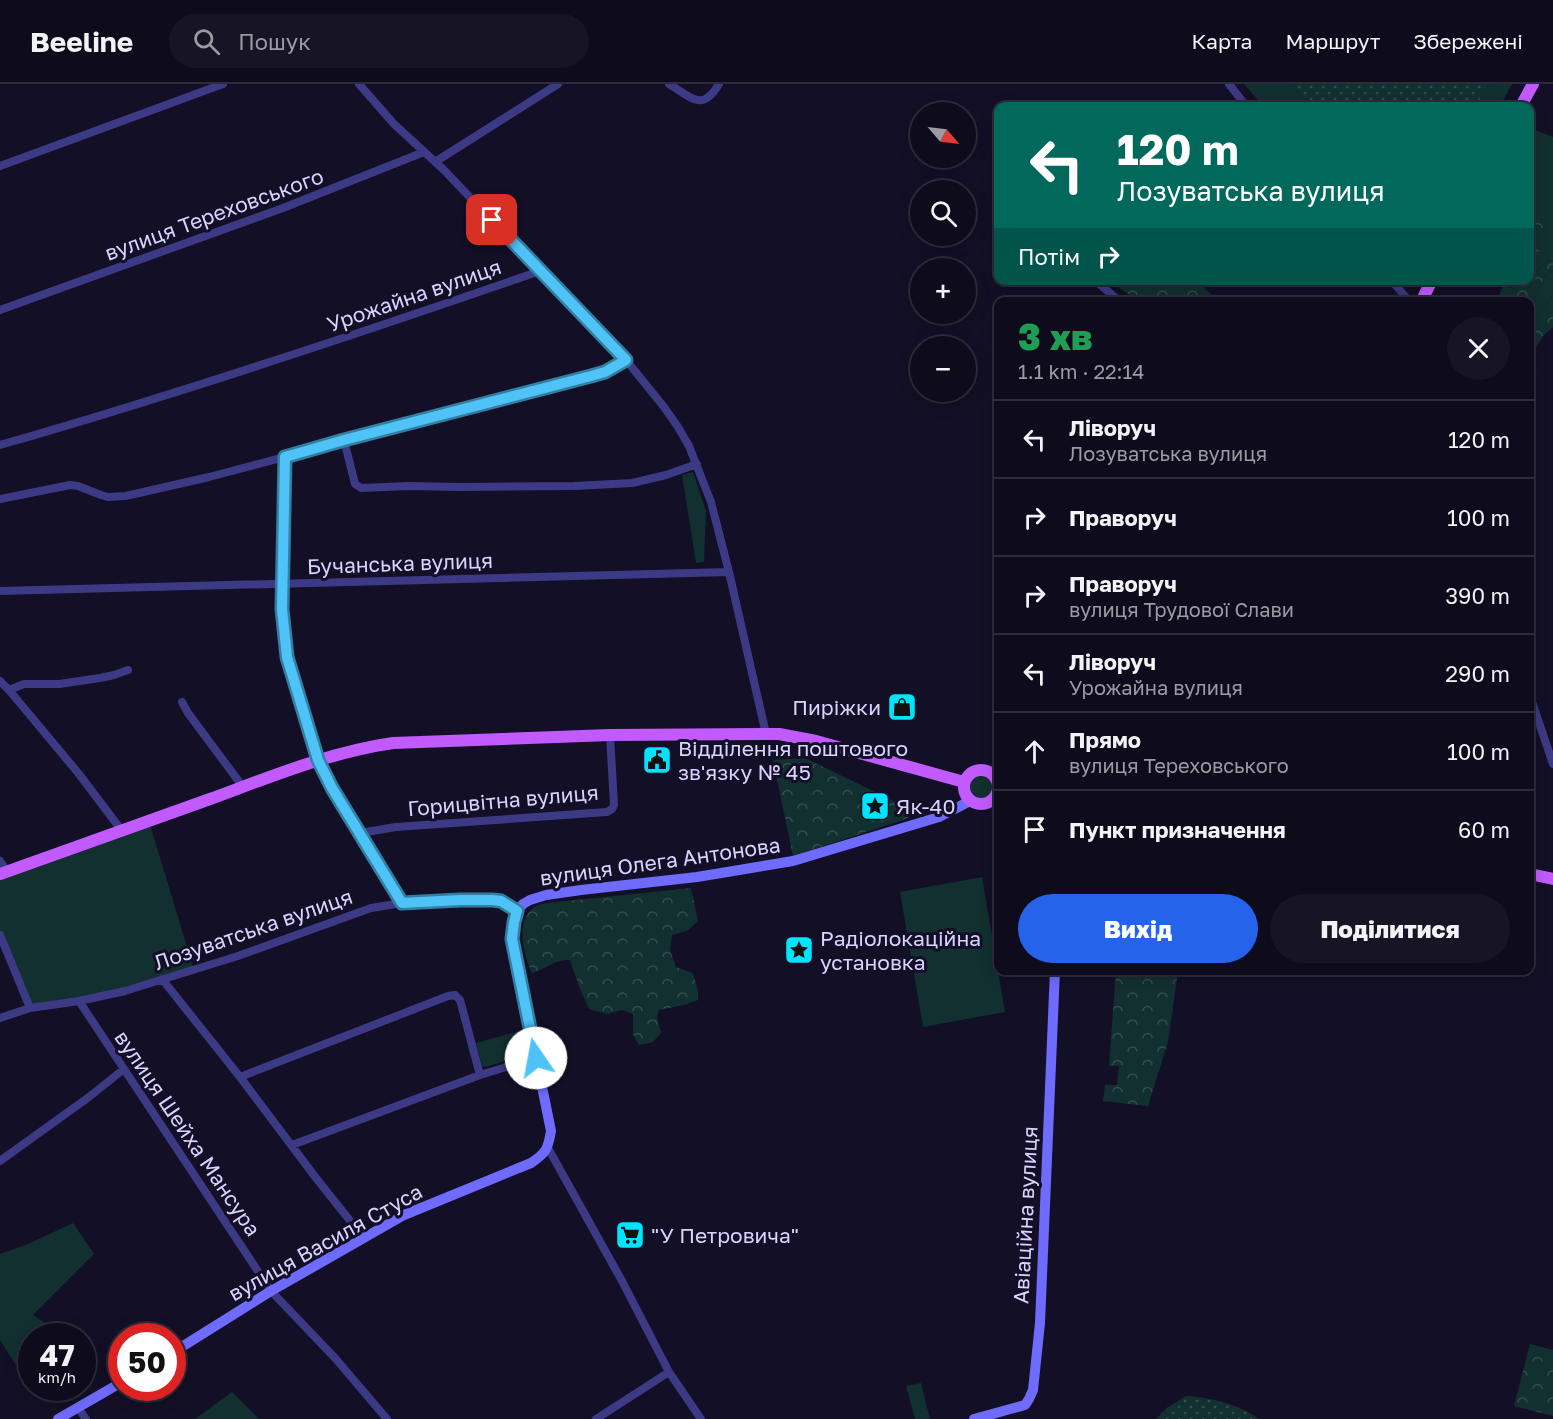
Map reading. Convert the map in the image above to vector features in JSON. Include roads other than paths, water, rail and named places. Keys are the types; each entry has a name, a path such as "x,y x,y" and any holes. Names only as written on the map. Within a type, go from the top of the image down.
{"main road":[{"path":"1523,102 1533,84"},
{"path":"2,868 122,831 318,760 393,743 610,735 779,734 816,741 964,782"},
{"path":"994,775 985,770 976,770 969,774 964,782 964,792 970,801 987,804 994,799"},
{"name":"вулиця Олега Антонова","path":"517,911 530,900 546,896 697,877 793,861 939,817 970,801"},
{"path":"1534,875 1553,879"},
{"path":"517,911 512,939 551,1131 548,1148"},
{"name":"Авіаційна вулиця","path":"974,1419 1025,1405 1033,1390 1040,1311 1054,975"},
{"name":"вулиця Василя Стуса","path":"186,1344 363,1237 412,1211 531,1164 548,1148"},
{"path":"58,1419 108,1390"}],"street":[{"path":"0,166 223,84"},
{"path":"359,84 394,124 435,162 626,360 676,423 697,464 711,502 766,734"},
{"path":"435,162 558,84"},
{"path":"669,84 704,101 713,94 718,84"},
{"path":"1229,84 1243,102"},
{"name":"вулиця Тереховського","path":"0,310 273,212 424,152"},
{"name":"Урожайна вулиця","path":"0,445 362,333 540,271"},
{"path":"1100,285 1115,297"},
{"path":"1395,285 1406,297"},
{"path":"0,499 70,485 101,495 125,496 209,477 591,376 605,372 626,360"},
{"path":"344,440 355,484 361,488 574,486 632,483 666,475 697,464"},
{"path":"285,457 282,609 287,657 318,760 332,788 402,903"},
{"name":"Бучанська вулиця","path":"0,591 729,572"},
{"path":"9,690 24,684 59,684 100,678 128,670"},
{"path":"0,681 85,781 122,831"},
{"path":"182,702 243,787"},
{"path":"1534,708 1553,764"},
{"name":"Горицвітна вулиця","path":"360,833 396,827 607,812 614,805 610,735"},
{"name":"Лозуватська вулиця","path":"0,1018 30,1008 125,991 238,956 365,910 402,903 492,900 501,901 517,911"},
{"path":"0,935 30,1008"},
{"path":"162,979 363,1237"},
{"path":"240,1077 455,995 460,1000 480,1075"},
{"name":"вулиця Шейха Мансура","path":"79,1001 271,1291 335,1358 387,1419"},
{"path":"292,1145 480,1075 536,1058"},
{"path":"0,1161 124,1069"},
{"path":"548,1148 622,1281 669,1372 701,1419"},
{"path":"596,1419 669,1372"},
{"path":"78,1408 86,1419"}],"place":[{"name":"Пиріжки","path":"902,707"},
{"name":"Відділення поштового зв'язку № 45","path":"657,760"},
{"name":"Як-40","path":"875,806"},
{"name":"Радіолокаційна установка","path":"799,950"},
{"name":"\"У Петровича\"","path":"630,1235"}]}
